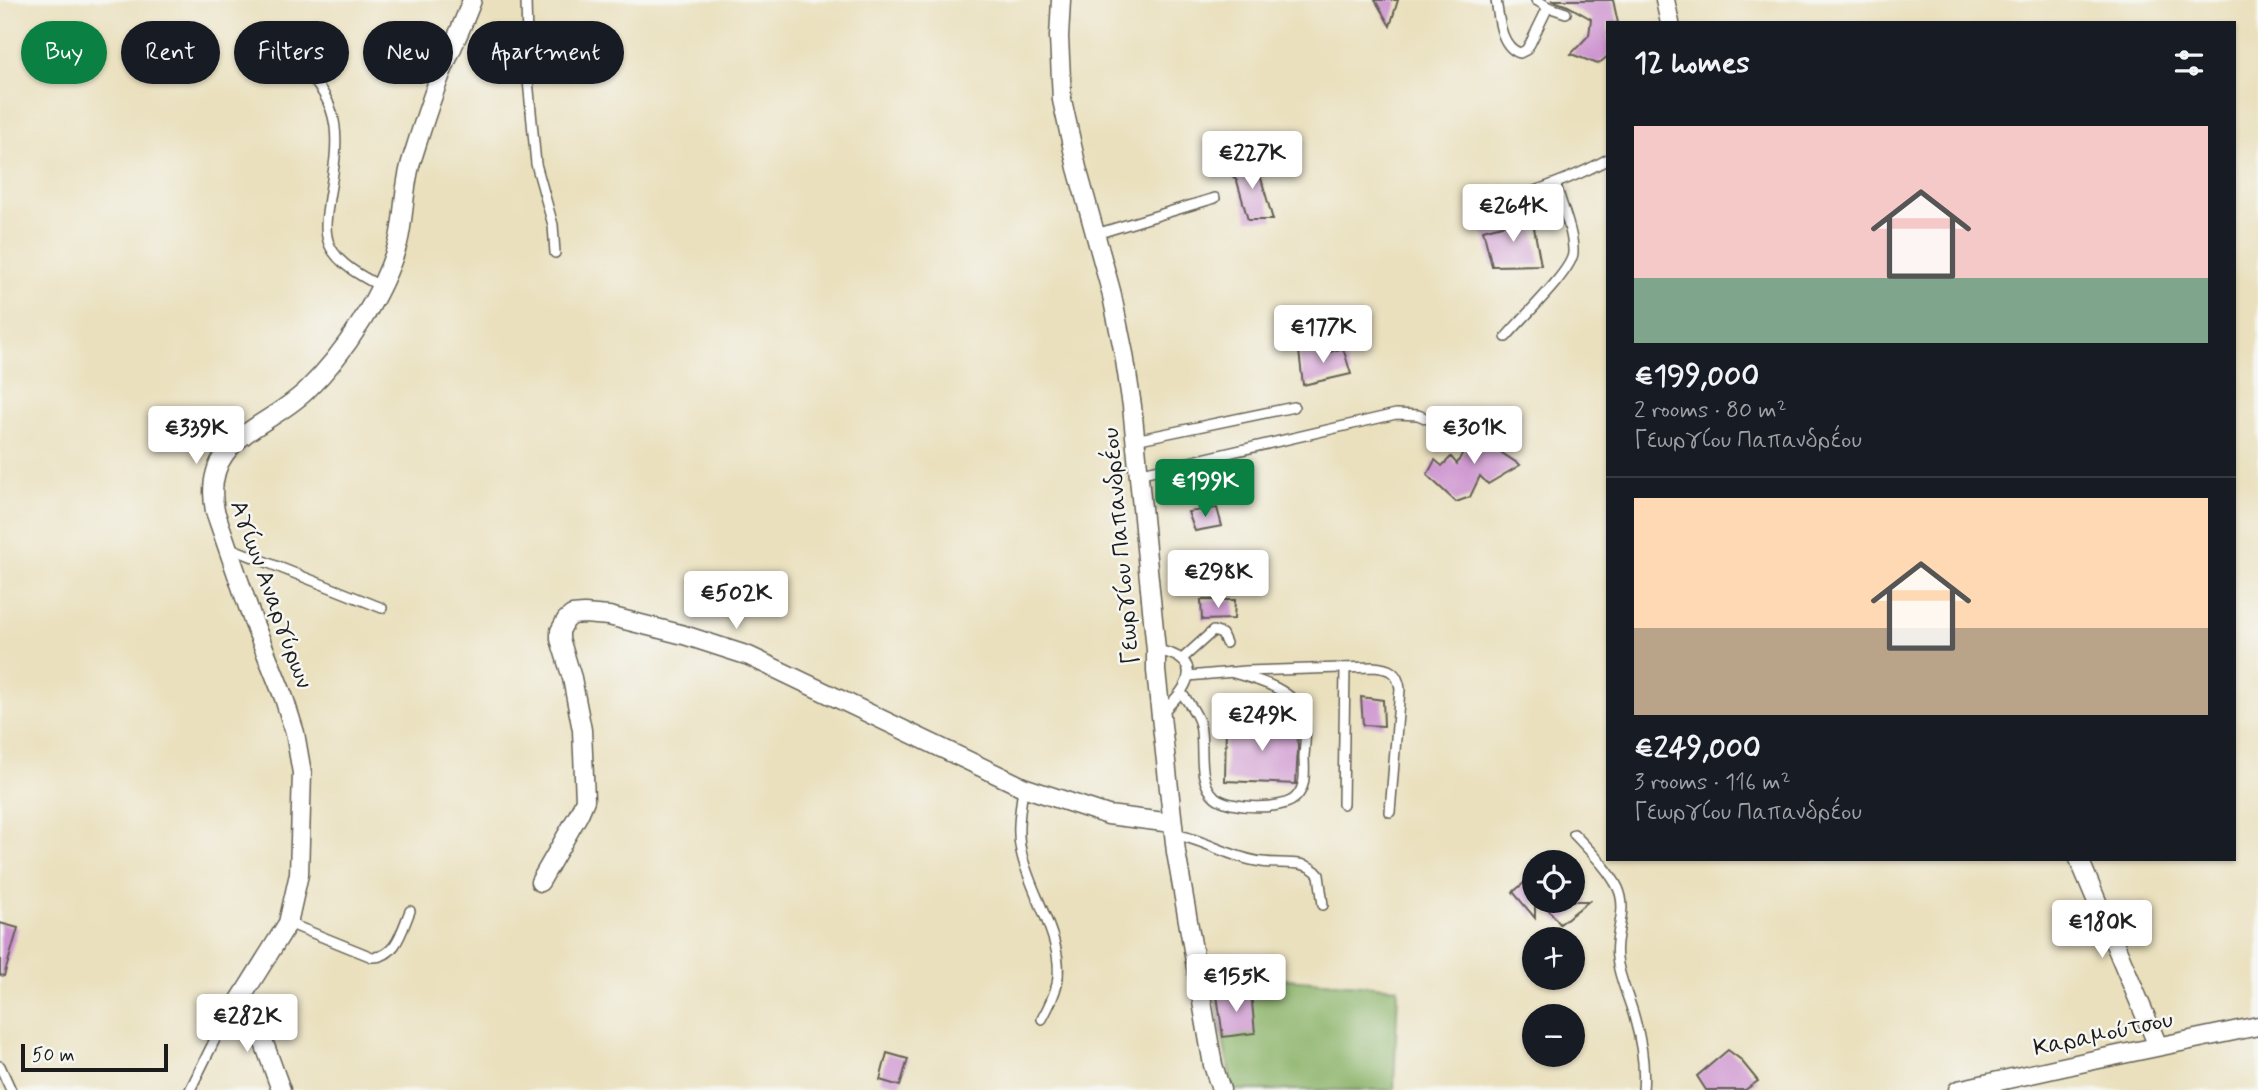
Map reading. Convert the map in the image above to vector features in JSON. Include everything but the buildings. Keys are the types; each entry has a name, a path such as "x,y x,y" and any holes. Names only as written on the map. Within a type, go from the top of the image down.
{"street":[{"name":"Αγίων Αναργύρων","path":"238,1003 288,923 299,874 302,773 300,754 284,698 215,511 212,482 222,456 243,434 292,403 320,376 360,323 380,286 398,241 411,161 441,75 472,0"},
{"name":"Γεωργίου Παπανδρέου","path":"1061,0 1059,37 1062,100 1077,168 1111,291 1124,354 1173,828 1213,1065 1221,1090"},
{"path":"1665,0 1670,21"},
{"path":"540,882 585,800 582,730 572,678 560,639 562,626 572,615 609,616 684,635 749,656 1023,787 1108,815 1173,828"},
{"path":"2080,861 2158,1046"},
{"path":"238,1003 264,1043 281,1090"},
{"name":"Καραμούτσου","path":"1958,1090 2258,1026"}],"lane":[{"path":"526,0 528,80 536,164 553,225 555,253"},
{"path":"1496,0 1507,44 1513,51 1520,53 1530,44 1548,7"},
{"path":"1536,0 1566,13"},
{"path":"318,84 324,90 330,107 336,138 326,222 330,247 338,257 380,286"},
{"path":"1514,198 1556,185 1606,160"},
{"path":"1506,337 1561,276 1572,258 1571,239 1556,185"},
{"path":"1096,233 1216,198"},
{"path":"1135,440 1294,407"},
{"path":"1138,474 1396,414 1418,415 1430,420"},
{"path":"226,546 382,608"},
{"path":"1182,659 1213,631 1222,634 1226,643"},
{"path":"1156,650 1173,653 1182,659 1188,670 1181,692 1161,713"},
{"path":"1188,676 1345,668 1384,667 1390,670 1399,679 1400,689 1390,812"},
{"path":"1343,804 1345,668"},
{"path":"1181,692 1197,717 1204,778 1216,798 1235,806 1282,805 1296,797 1304,782 1305,725 1302,712 1287,695 1263,683 1230,672"},
{"path":"1023,787 1019,834 1021,851 1050,930 1058,967 1053,997 1042,1019"},
{"path":"1173,828 1224,852 1252,861 1307,866 1319,876 1323,905"},
{"path":"1574,834 1605,869 1622,899 1617,958 1636,1021 1643,1090"},
{"path":"288,923 372,957 381,957 393,948 410,911"},
{"name":"Αγίων Αναργύρων","path":"190,1090 222,1025 238,1003"},
{"path":"0,1066 10,1090"}],"green space":[{"path":"1210,973 1398,988 1394,1090 1233,1090"}]}
